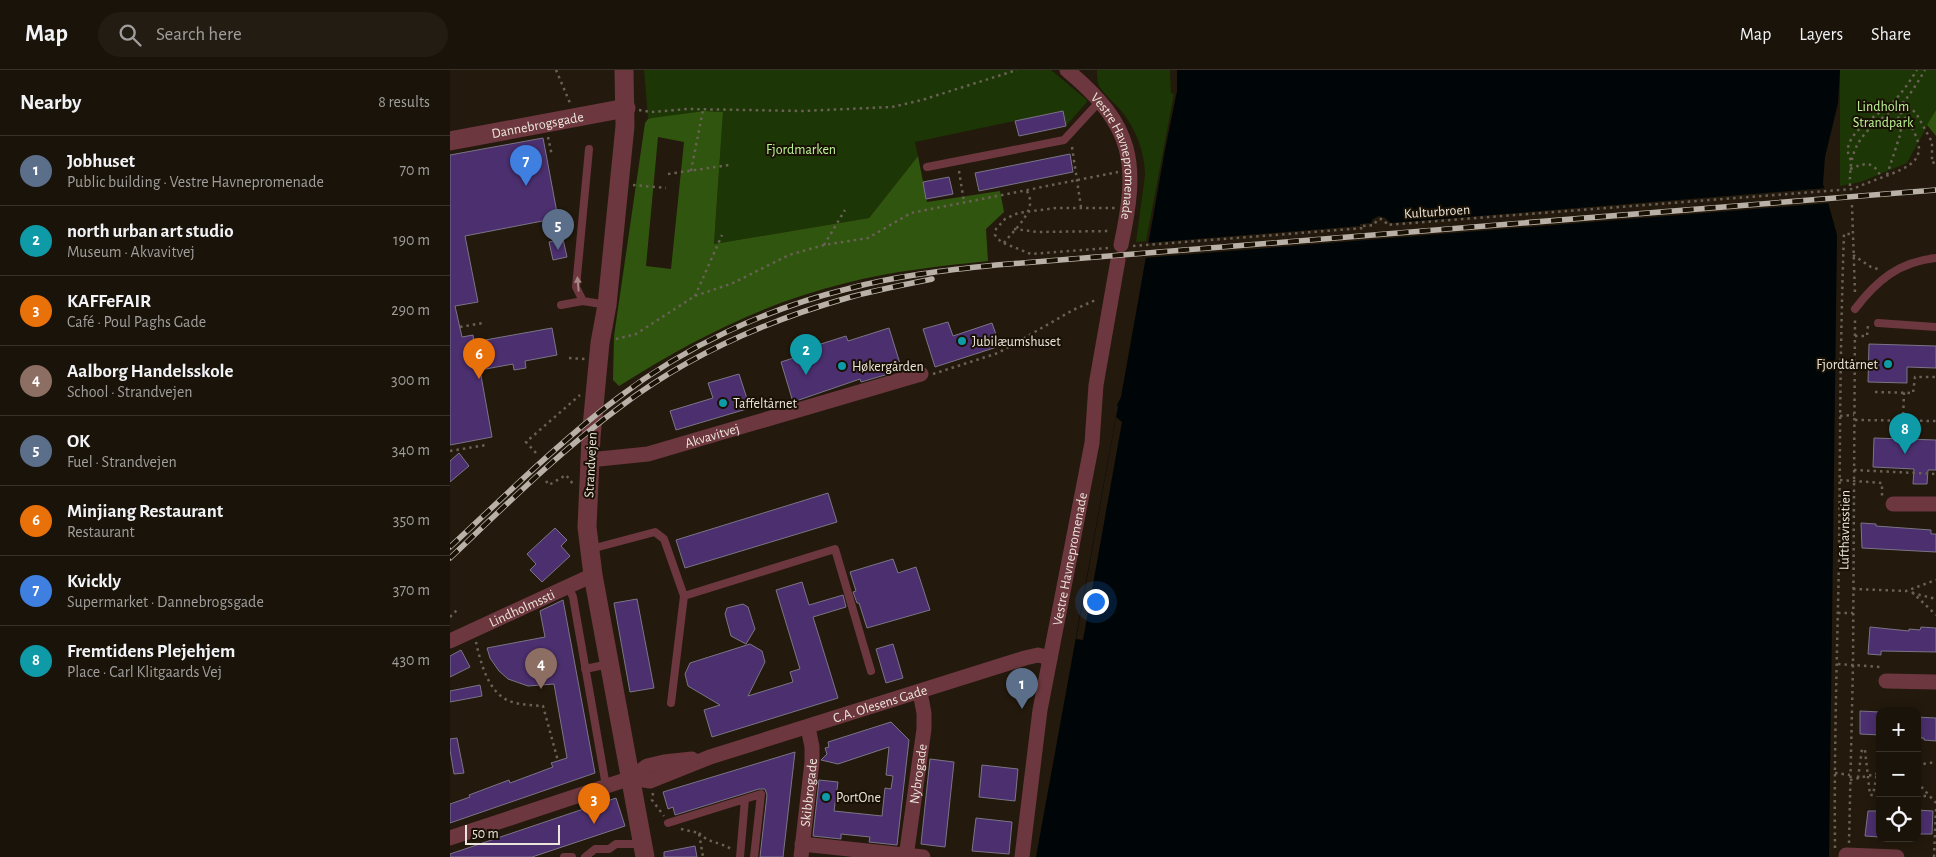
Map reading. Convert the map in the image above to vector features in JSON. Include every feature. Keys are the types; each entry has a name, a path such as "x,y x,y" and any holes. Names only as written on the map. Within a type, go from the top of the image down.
{"street":[{"name":"Strandvejen","path":"624,70 626,108 607,304 600,343 589,460 587,527 593,575 631,778 640,850"},
{"name":"Vestre Havnepromenade","path":"1022,857 1038,721 1092,443 1096,385 1112,291 1129,209 1130,170 1127,150 1121,132 1112,116 1074,72"},
{"name":"Dannebrogsgade","path":"450,141 626,108"},
{"name":"Akvavitvej","path":"589,460 648,454 921,374"},
{"path":"1887,502 1936,504"},
{"name":"Lindholmssti","path":"450,641 593,575"},
{"name":"C.A. Olesens Gade","path":"450,838 631,778 650,781 710,756 1025,658 1038,655 1050,658"},
{"path":"1886,681 1936,682"},
{"name":"Nybrogade","path":"906,856 924,729 924,713 920,692"},
{"name":"Skibbrogade","path":"801,851 812,762 812,747 808,727"},
{"path":"801,851 923,857"},
{"path":"1846,856 1897,857"}],"lane":[{"path":"927,167 1064,140 1099,102"},
{"path":"583,301 576,287 590,149"},
{"path":"1855,308 1877,282 1917,261 1936,258"},
{"path":"561,305 583,301 607,304"},
{"path":"1878,323 1936,327"},
{"path":"589,550 654,532 664,539 684,596 671,703"},
{"path":"684,596 835,549 871,671"},
{"path":"568,586 573,597 606,786"},
{"path":"585,668 609,664"},
{"path":"668,823 761,794 754,857"},
{"path":"740,857 745,799"},
{"path":"584,857 597,848 610,849 616,844 640,850"},
{"path":"564,857 572,857"}],"path":[{"path":"556,70 576,117"},
{"path":"626,108 652,112 688,109 802,111 892,107 922,100 1017,70"},
{"path":"1851,160 1847,154 1847,148 1854,137 1865,124 1892,103 1917,70"},
{"path":"1849,188 1852,153 1864,135 1897,109 1925,70"},
{"path":"1903,102 1916,113 1932,142 1932,163 1936,162"},
{"name":"Kulturbroen","path":"1004,244 1031,254 1364,228 1363,226 1374,225 1377,220 1381,219 1387,225 1849,188 1881,178 1911,165 1918,155 1919,149 1916,135 1892,103"},
{"path":"1887,175 1901,132 1897,109"},
{"path":"691,171 704,110"},
{"path":"1064,140 1071,143 1081,207"},
{"path":"544,146 550,144"},
{"path":"957,161 964,202"},
{"path":"1850,169 1864,164 1872,166 1878,170 1881,178"},
{"path":"668,174 729,165"},
{"path":"600,343 636,334 695,296 733,283 789,255 824,244 868,238 911,213 1130,170"},
{"path":"619,184 666,188"},
{"path":"1026,190 1031,200 1029,212 1004,244 997,239 995,234 1000,224 1011,216 1029,212 1056,208 1129,209"},
{"name":"Lufthavnsstien","path":"1846,856 1849,844 1853,613 1855,308 1852,205"},
{"path":"824,244 845,210"},
{"path":"544,220 548,237"},
{"path":"1014,229 1121,246"},
{"path":"1846,856 1835,853 1834,774 1838,664 1844,234 1853,234"},
{"path":"695,296 722,235"},
{"path":"1853,255 1871,267 1892,274"},
{"path":"921,374 940,373 998,353 1065,314 1112,291"},
{"path":"460,327 483,323"},
{"path":"1855,336 1867,336 1868,323 1878,323"},
{"path":"569,358 580,359"},
{"path":"1875,392 1913,393 1916,377 1936,377"},
{"path":"536,454 526,442 585,390"},
{"path":"1903,421 1904,392"},
{"path":"1840,416 1854,415"},
{"path":"1854,420 1936,421"},
{"path":"450,451 486,445"},
{"path":"1854,470 1936,474"},
{"path":"546,481 549,485 566,475 575,486"},
{"path":"1840,480 1882,483 1887,502"},
{"path":"1906,591 1936,580"},
{"path":"1853,589 1906,591 1936,599"},
{"path":"1912,592 1936,615"},
{"path":"450,616 457,610"},
{"path":"1838,613 1853,613"},
{"path":"474,631 487,675 495,690 507,700 543,706 558,761"},
{"path":"1838,664 1852,665"},
{"path":"1858,778 1862,749 1865,750 1870,795 1873,795 1876,782"},
{"path":"1921,765 1936,762"},
{"path":"1834,774 1850,774"},
{"path":"1850,780 1876,774"},
{"path":"1921,786 1936,803"},
{"path":"1921,796 1930,796"},
{"path":"1934,857 1936,808"},
{"path":"699,833 707,842 720,843 730,848 740,857"}],"green space":[{"name":"Fjordmarken","path":"644,70 1051,70 1087,102 1066,126 1062,111 915,142 918,156 869,218 714,244 723,112 704,111 648,119"},
{"path":"1097,70 1170,70 1171,93 1174,94 1146,241 1136,242 1145,175 1141,150 1136,134 1128,120 1099,86"},
{"name":"Lindholm Strandpark","path":"1840,70 1936,70 1936,110 1907,163 1861,182 1840,186"},
{"path":"1936,110 1936,136 1927,125"},
{"path":"704,111 723,112 714,244 869,218 918,156 927,202 1000,191 1004,212 986,229 988,261 881,275 815,291 728,325 646,369 619,386 613,380 614,336 645,123 648,119","holes":["658,137 684,142 671,269 646,266"]}],"shaded area":[{"path":"1177,70 1840,70 1838,103 1825,157 1823,184 1837,235 1829,857 1036,857 1117,405 1121,397 1177,91"}],"pier":[{"path":"1827,188 1830,203 1143,258 1146,243 1360,226 1360,224 1371,223 1373,219 1379,216 1391,223"},
{"path":"1116,417 1122,422 1083,640 1076,639"}],"building":[{"path":"1063,111 1066,126 1019,136 1015,121"},
{"path":"543,138 558,218 465,236 478,302 455,306 462,337 473,335 474,342 552,328 557,355 525,361 526,368 514,370 513,364 480,370 492,437 450,445 450,155"},
{"path":"1070,154 1073,172 979,191 975,173"},
{"path":"949,177 953,194 926,199 923,182"},
{"path":"563,239 567,257 553,260 549,242"},
{"name":"Jubilæumshuset","path":"948,322 953,336 992,323 1000,346 935,367 923,329"},
{"name":"Høkergården","path":"889,328 902,370 861,382 860,379 793,402 781,362 803,355 802,350 846,336 848,341"},
{"name":"Fjordtårnet","path":"1869,344 1936,346 1936,368 1907,367 1907,383 1868,382"},
{"name":"Taffeltårnet","path":"739,374 750,408 676,430 670,411 713,398 708,383"},
{"path":"1874,438 1936,440 1936,470 1928,470 1927,484 1913,484 1914,469 1873,467"},
{"path":"459,453 469,466 450,482 450,461"},
{"path":"828,493 837,522 685,568 676,540"},
{"path":"1861,523 1931,530 1931,534 1936,534 1936,552 1862,548"},
{"path":"555,528 567,540 561,546 570,556 542,582 530,570 536,564 527,554"},
{"path":"893,559 898,573 916,567 930,610 867,628 859,603 857,603 853,592 856,591 850,572"},
{"path":"802,582 809,605 843,595 846,607 813,617 838,698 712,737 704,710 720,705 688,686 685,674 690,663 750,644 762,651 765,662 748,696 793,682 790,672 800,669 776,590"},
{"path":"637,599 654,688 630,692 614,603"},
{"path":"563,600 595,773 450,823 450,804 509,780 510,783 553,767 551,763 567,758 554,684 528,686 508,679 499,671 490,658 487,648 545,637 540,611"},
{"path":"743,604 748,607 755,629 746,644 731,636 725,614 727,608"},
{"path":"1870,627 1909,631 1909,629 1920,630 1921,627 1936,628 1936,652 1881,651 1881,655 1868,654"},
{"path":"893,644 903,678 886,683 876,649"},
{"path":"461,650 470,667 450,677 450,656"},
{"path":"480,685 482,696 450,702 450,691"},
{"path":"1860,711 1876,712 1876,735 1860,734"},
{"path":"1921,717 1936,718 1936,741 1924,740 1924,738 1921,738"},
{"name":"PortOne","path":"891,722 909,740 897,845 869,842 870,837 841,834 841,839 813,836 819,780 838,782 834,811 882,816 885,788 891,789 893,776 886,775 889,747 838,764 821,760 827,754 825,748 829,747 828,742"},
{"path":"457,738 464,773 454,774 450,739"},
{"path":"795,752 783,857 760,857 767,795 765,789 759,789 675,815 673,807 668,809 663,792"},
{"path":"930,759 954,762 945,847 921,844"},
{"path":"982,765 1018,769 1015,801 979,797"},
{"path":"616,798 625,826 532,857 450,857 450,854"},
{"path":"1921,810 1933,811 1932,834 1921,834"},
{"path":"1868,811 1876,811 1876,837 1865,836"},
{"path":"976,818 1012,822 1009,854 972,851"},
{"path":"695,846 697,857 664,857 664,852"}],"railway":[{"path":"450,547 575,432 619,397 672,361 728,331 787,307 865,284 921,274 996,265 1936,190"},
{"path":"450,558 575,442 620,407 672,372 728,342 817,307 858,295 932,279"}],"place":[{"name":"Kvickly","path":"526,186"},
{"name":"OK","path":"558,250"},
{"name":"Jubilæumshuset","path":"962,341"},
{"name":"Fjordtårnet","path":"1888,364"},
{"name":"Høkergården","path":"842,366"},
{"name":"north urban art studio","path":"806,375"},
{"name":"Minjiang Restaurant","path":"479,379"},
{"name":"Taffeltårnet","path":"723,403"},
{"name":"Fremtidens Plejehjem","path":"1905,454"},
{"name":"Aalborg Handelsskole","path":"541,689"},
{"name":"Jobhuset","path":"1022,709"},
{"name":"PortOne","path":"826,797"},
{"name":"KAFFeFAIR","path":"594,824"}]}
